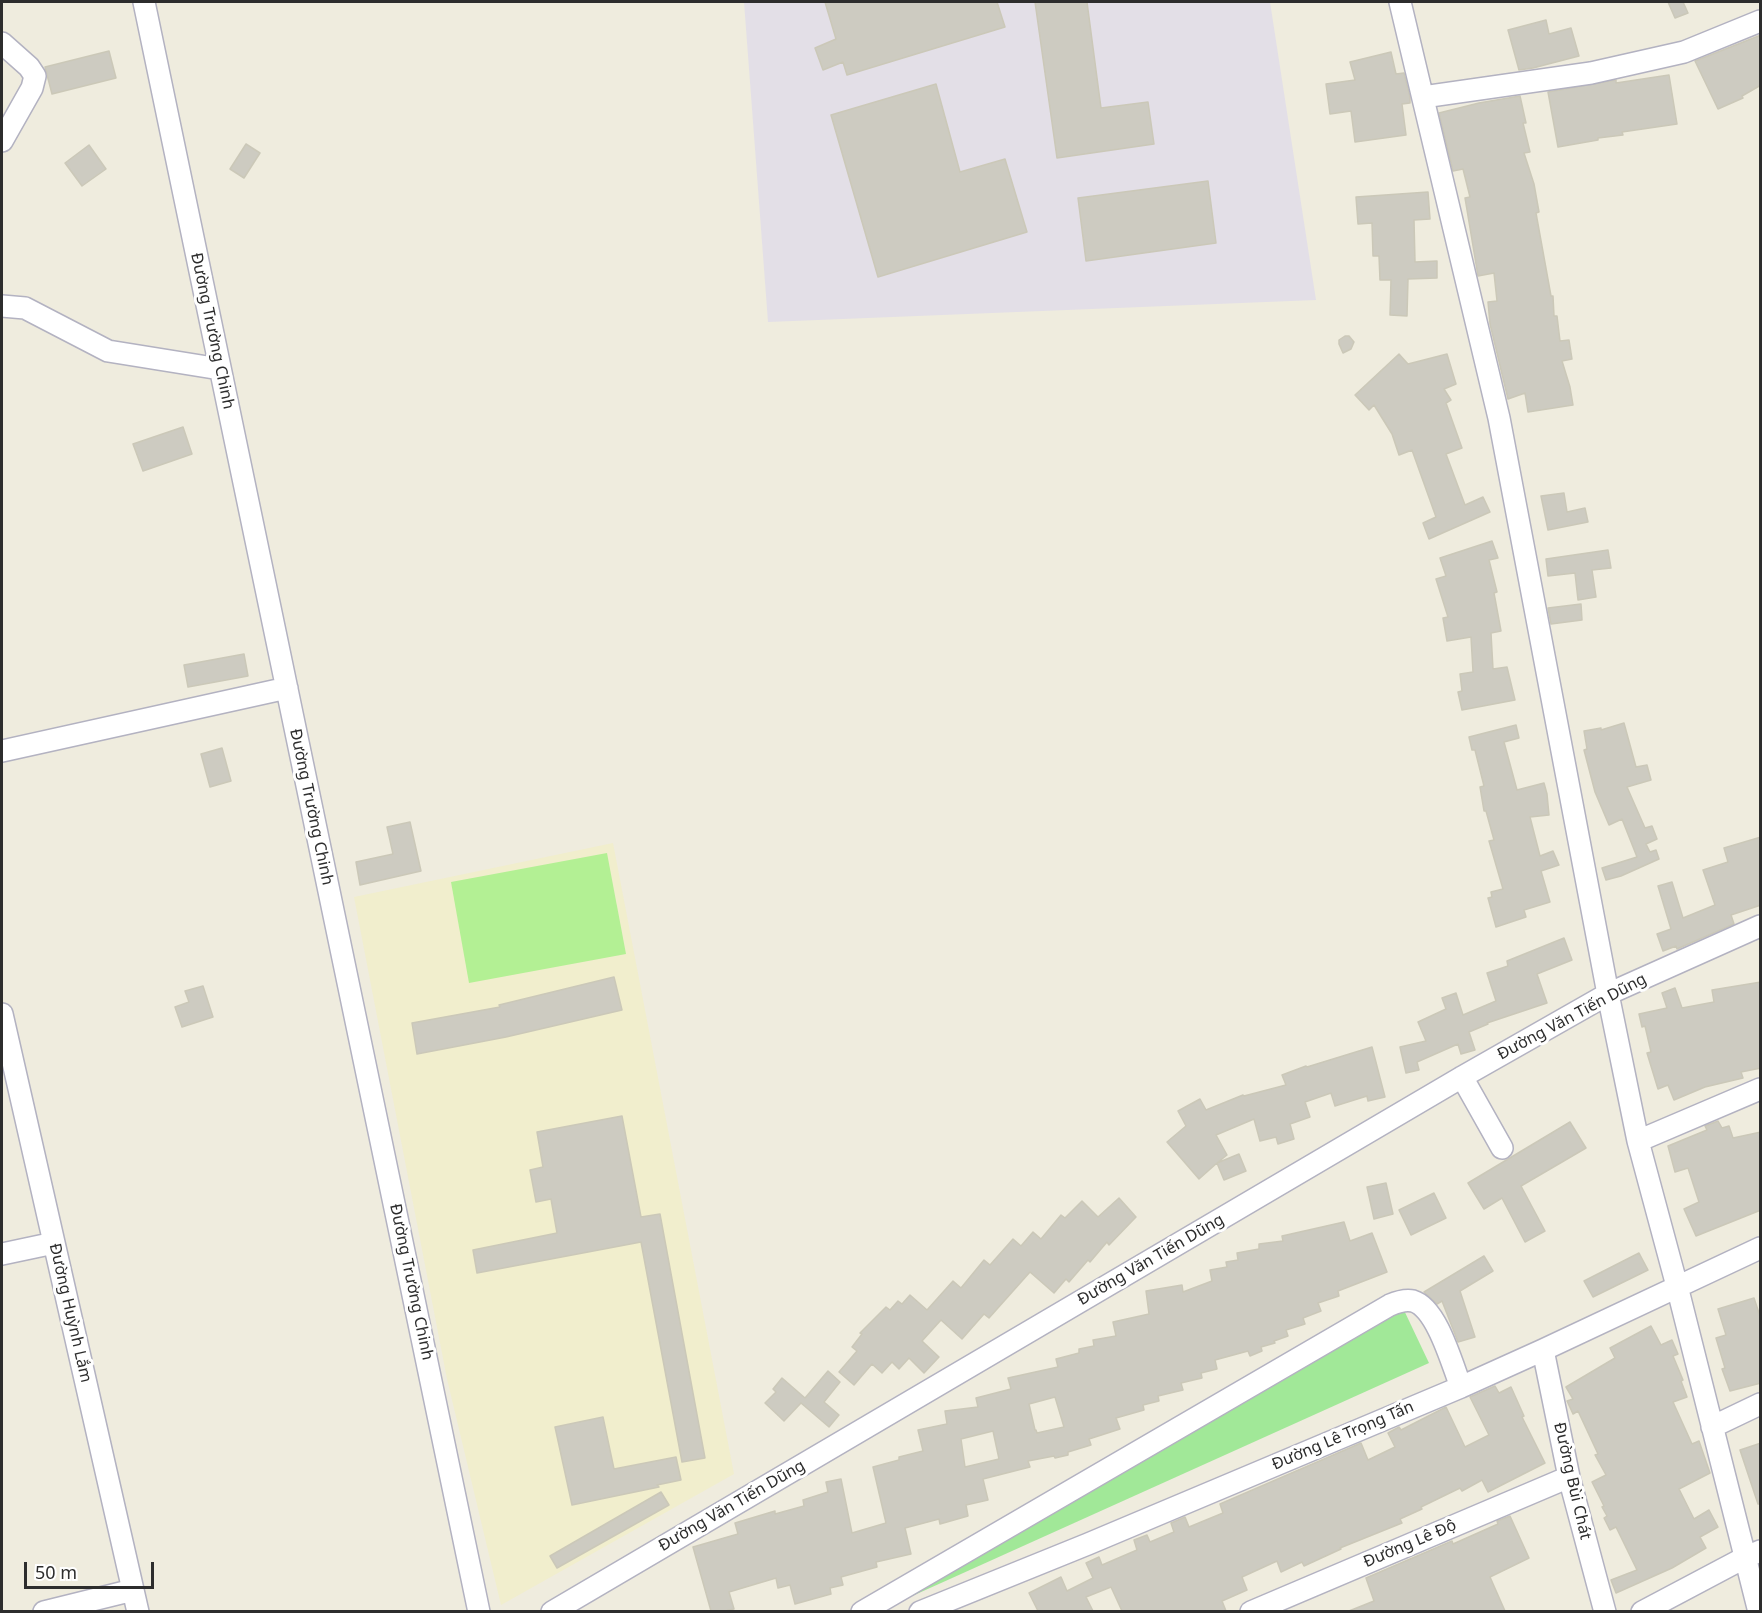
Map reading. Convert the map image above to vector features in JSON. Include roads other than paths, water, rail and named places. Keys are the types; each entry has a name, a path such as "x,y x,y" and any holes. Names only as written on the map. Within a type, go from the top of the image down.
{"street":[{"name":"Đường Trường Chinh","path":"144,2 479,1611"},
{"path":"1400,2 1499,418 1638,1141 1712,1427 1752,1555 1759,1611"},
{"path":"1423,97 1592,73 1684,52 1761,21"},
{"path":"2,43 29,67 35,76 32,88 2,141"},
{"path":"2,306 25,308 108,351 220,369"},
{"path":"2,751 287,688"},
{"name":"Đường Văn Tiến Dũng","path":"552,1611 1462,1077 1608,994 1761,926"},
{"name":"Đường Huỳnh Lắm","path":"2,1014 138,1611"},
{"path":"1462,1077 1502,1148"},
{"path":"1638,1141 1761,1089"},
{"path":"2,1254 54,1243"},
{"name":"Đường Lê Trọng Tấn","path":"921,1611 1088,1544 1461,1387 1761,1248"},
{"path":"862,1611 1390,1305 1406,1300 1415,1301 1426,1308 1434,1319 1461,1387"},
{"name":"Đường Bùi Chát","path":"1543,1350 1569,1477 1605,1611"},
{"path":"1712,1427 1761,1404"},
{"name":"Đường Lê Độ","path":"1251,1611 1569,1477"},
{"path":"1642,1611 1752,1555"},
{"path":"44,1611 133,1590"}]}
